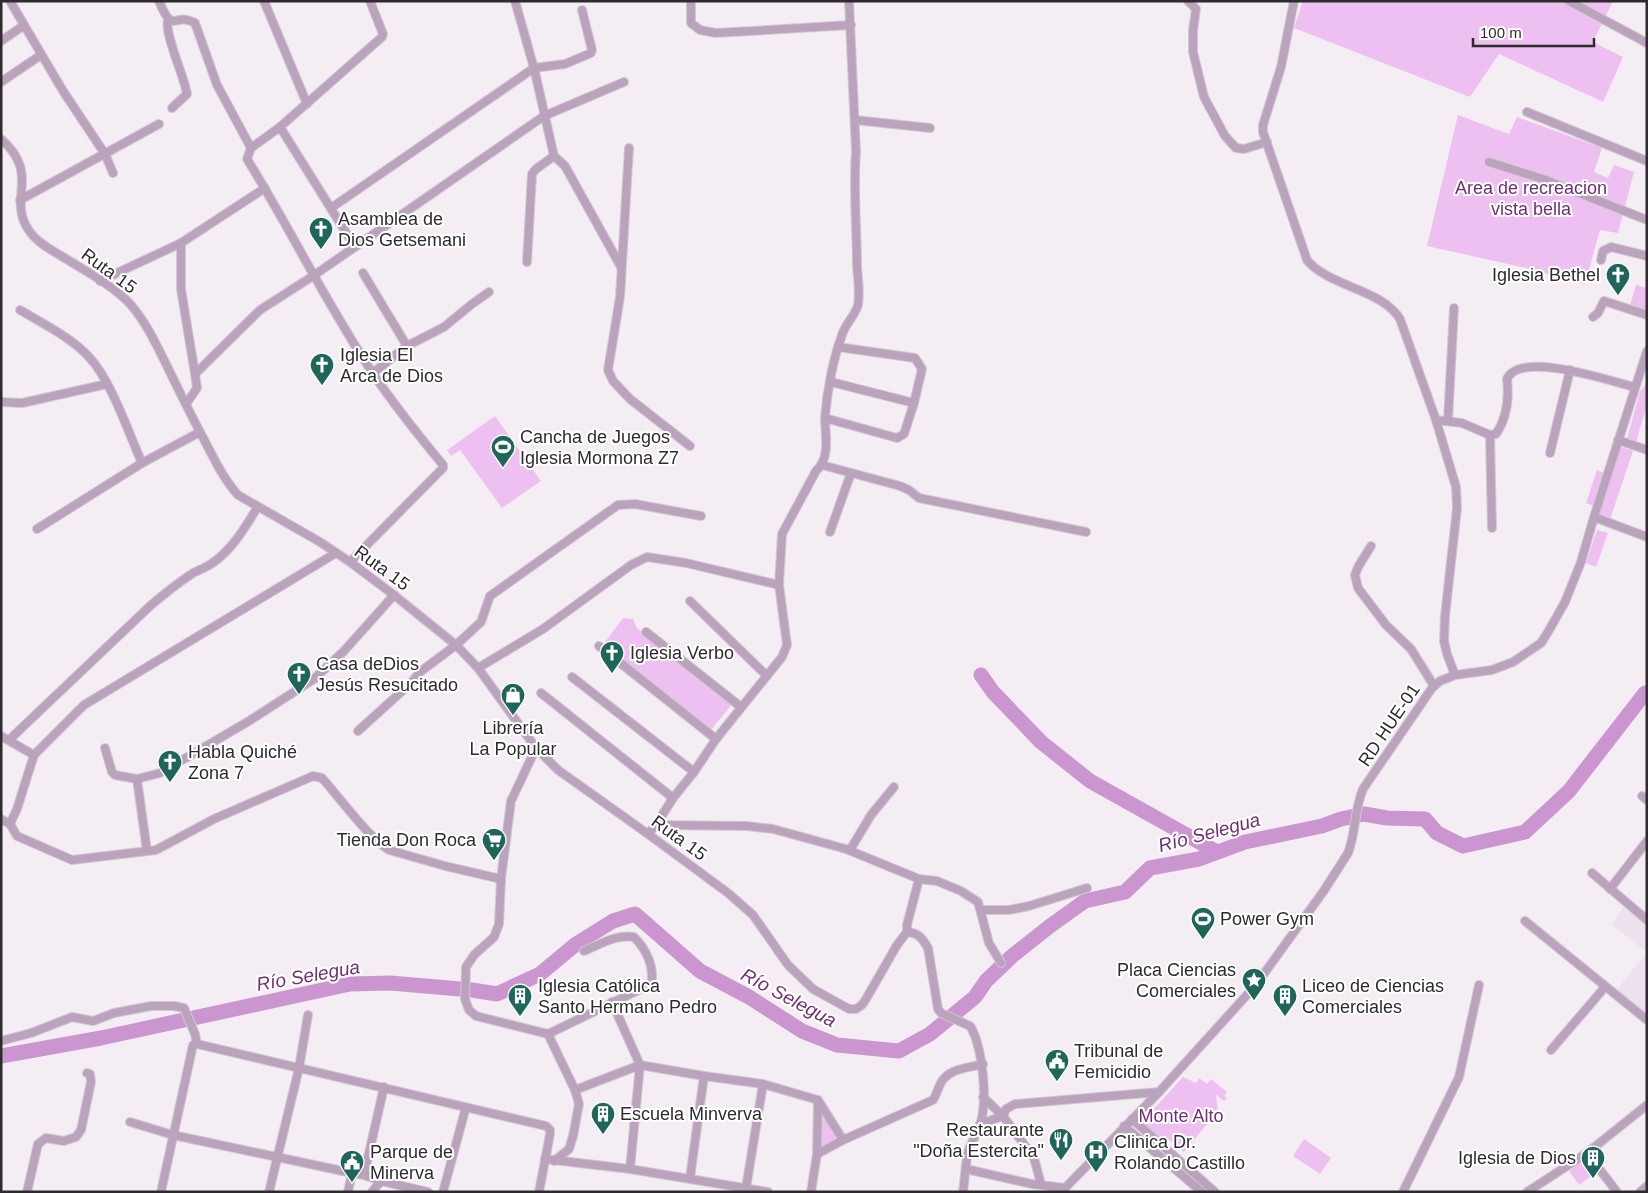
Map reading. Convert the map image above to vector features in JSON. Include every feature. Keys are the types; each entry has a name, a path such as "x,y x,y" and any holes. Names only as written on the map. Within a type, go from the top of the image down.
{"street":[{"path":"10,1 41,55 105,154 113,174"},
{"path":"159,1 168,20 166,25 168,34 180,65 187,94 172,108"},
{"path":"264,1 307,104"},
{"path":"350,562 444,465 393,403 372,372 313,276 247,159 251,148 280,127 382,37 383,34 370,1"},
{"path":"515,1 534,68 554,156 565,166 622,268"},
{"path":"691,1 691,23 700,30 716,33 851,25"},
{"path":"648,834 716,740 782,657 787,645 779,585 782,534 816,471 822,465 827,444 825,418 838,348 842,333 858,305 857,212 854,177 856,152 849,1"},
{"path":"1188,1 1196,9 1193,30 1194,52 1204,97 1225,136 1236,148 1244,149 1266,142"},
{"path":"1294,1 1281,67 1263,125 1266,142 1307,260 1317,270 1384,303 1396,313 1400,319 1436,420 1456,487 1457,508 1444,641 1455,675"},
{"path":"1569,1 1647,43"},
{"path":"331,208 534,68 565,64 591,53 592,50 582,10"},
{"path":"168,20 172,22 186,20 195,23 217,84 251,148"},
{"path":"1,42 23,26"},
{"path":"1,82 41,55"},
{"path":"195,374 260,310 313,276 544,116 624,82"},
{"path":"1527,112 1647,161"},
{"path":"855,120 930,128"},
{"path":"20,200 159,124"},
{"path":"280,127 355,247"},
{"name":"Ruta 15","path":"1,139 10,147 21,167 20,208 28,229 41,243 100,281 129,303 144,321 200,432 229,485 238,495 257,508 320,542 350,562 456,645 478,668 536,748 558,770 728,892 753,915 788,965 813,989 849,1010 862,1005 897,945 908,932"},
{"path":"629,148 622,268 617,320 608,370 609,376 630,399 690,446"},
{"path":"527,262 532,174 554,156"},
{"path":"1489,162 1546,180 1647,220"},
{"path":"100,281 181,243 265,188"},
{"path":"181,243 181,289 197,388 186,404"},
{"path":"1600,260 1603,251 1611,247 1647,256"},
{"path":"363,273 407,346"},
{"path":"372,372 407,346 444,327 490,292"},
{"path":"1592,317 1598,313 1604,301 1647,315"},
{"path":"1448,420 1454,308"},
{"path":"20,310 58,332 90,357 107,384 142,463"},
{"path":"825,418 897,438 904,434 922,369 915,358 838,348"},
{"name":"RD HUE-01","path":"1124,1126 1158,1092 1255,986 1323,892 1348,854 1358,802 1363,789 1434,686 1440,681 1455,675 1492,670 1512,662 1541,643 1565,602 1582,562 1634,387 1647,351"},
{"path":"1436,420 1462,423 1490,435 1496,434 1500,428 1509,396 1507,379 1513,370 1519,368 1541,367 1570,370 1634,387"},
{"path":"1550,453 1570,370"},
{"path":"831,382 914,403"},
{"path":"1,402 22,403 107,384"},
{"path":"37,529 142,463 200,432"},
{"path":"1490,435 1492,528"},
{"path":"1618,440 1647,450"},
{"path":"822,465 900,486 920,498 1086,532"},
{"path":"830,532 851,473"},
{"path":"358,731 411,683 420,672 456,645 481,622 490,596 618,506 635,504 701,516"},
{"path":"34,755 5,738 171,588 211,564 221,555 238,538 257,508"},
{"path":"1594,517 1647,537"},
{"path":"1371,546 1355,575 1358,588 1386,625 1411,649 1434,686"},
{"path":"10,824 17,809 34,755 84,705 336,553"},
{"path":"478,668 543,629 631,565 647,557 686,563 779,585"},
{"path":"105,748 112,772 118,776 137,779 160,773 314,679 344,651 394,595"},
{"path":"690,602 767,676"},
{"path":"646,632 741,707"},
{"path":"599,646 716,740"},
{"path":"572,677 694,772"},
{"path":"541,693 673,798"},
{"path":"536,748 511,801 501,879 499,924 494,937 474,954 466,967 465,999 469,1010 476,1016 548,1034 651,984 653,978 651,962 634,937 624,935 584,951"},
{"path":"1,819 10,824 17,836 72,860 156,850 214,819 313,776 322,778 383,846 389,850 501,879"},
{"path":"137,779 147,851"},
{"path":"850,850 871,815 894,787"},
{"path":"656,825 747,826 774,829 850,850 919,879 937,881 962,891 978,902 989,943 1001,963"},
{"path":"1610,889 1647,841"},
{"path":"1592,873 1647,920"},
{"path":"919,879 907,925 908,932 916,933 923,939 928,948 938,1009 941,1013 962,1022 972,1029 983,1064 984,1097 980,1124 968,1153 963,1192"},
{"path":"981,910 1009,910 1029,906 1086,888"},
{"path":"1525,921 1647,1020"},
{"path":"1403,1192 1459,1077 1479,985"},
{"path":"1551,1050 1606,987"},
{"path":"612,1002 640,1064 630,1168"},
{"path":"1,1041 32,1034 72,1017 94,1021 114,1013 151,1006 174,1006 184,1008 195,1034 197,1044"},
{"path":"269,1192 299,1068 308,1015"},
{"path":"548,1034 575,1090 579,1104 569,1149 554,1161"},
{"path":"161,1192 193,1044 546,1126 550,1130 550,1134 539,1192"},
{"path":"575,1090 640,1064 704,1076 763,1084 818,1100 844,1140"},
{"path":"817,1154 933,1100 938,1093 941,1082 952,1071 983,1064"},
{"path":"27,1192 38,1144 46,1138 64,1141 76,1137 81,1130 91,1082 90,1074 87,1073"},
{"path":"690,1178 704,1076"},
{"path":"746,1188 763,1084"},
{"path":"364,1174 384,1087"},
{"path":"1003,1116 1006,1108 1014,1104 1158,1092"},
{"path":"984,1097 1003,1116 1034,1158 1041,1184"},
{"path":"811,1192 817,1154 818,1100"},
{"path":"1527,1192 1587,1153 1647,1105"},
{"path":"443,1192 466,1107"},
{"path":"980,1124 1003,1116"},
{"path":"1132,1118 1215,1192"},
{"path":"130,1122 173,1135 364,1174 381,1181 428,1192"},
{"path":"966,1169 1064,1190 1124,1126 1202,1192"},
{"path":"1587,1153 1617,1192"},
{"path":"545,1159 630,1168 768,1192"},
{"path":"348,1192 352,1173"},
{"path":"372,1192 381,1181"},
{"path":"1640,1192 1647,1186"}],"shaded area":[{"path":"1625,906 1647,923 1647,952 1611,924"},
{"path":"1647,952 1647,1017 1616,991"}],"green space":[{"path":"1303,1 1613,1 1593,42 1623,57 1603,102 1499,54 1470,97 1294,28"},
{"name":"Area de recreacion vista bella","path":"1458,115 1509,134 1517,117 1602,148 1594,172 1608,178 1614,165 1634,172 1618,233 1600,230 1585,284 1526,268 1427,246"},
{"path":"1636,285 1647,288 1647,314 1629,309"},
{"path":"1647,378 1647,405 1636,442 1627,439 1640,391 1645,386"},
{"name":"Cancha de Juegos Iglesia Mormona Z7","path":"495,416 541,481 502,508 460,450 451,456 447,450"},
{"path":"1621,447 1633,451 1609,522 1598,518"},
{"path":"1597,470 1606,474 1596,507 1586,503"},
{"path":"1597,530 1608,533 1596,567 1586,563"},
{"path":"623,618 633,619 637,628 733,703 710,731 602,646"},
{"name":"Monte Alto","path":"1183,1077 1196,1083 1199,1078 1207,1084 1211,1079 1227,1092 1224,1096 1227,1098 1224,1101 1216,1095 1218,1111 1184,1152 1167,1138 1164,1142 1141,1123"},
{"path":"821,1115 841,1140 819,1149"},
{"path":"1304,1139 1331,1158 1320,1174 1293,1156"},
{"path":"1584,1160 1594,1174 1579,1185 1569,1171"}],"waterway":[{"path":"981,675 993,692 1041,742 1090,781 1217,852"},
{"name":"Río Selegua","path":"1,1056 101,1038 350,984 390,983 497,994 540,974 576,944 613,921 635,914 700,971 749,997 802,1031 837,1045 899,1051 930,1034 975,997 986,981 1011,957 1050,926 1085,901 1125,892 1150,868 1199,859 1245,842 1322,826 1341,819 1364,814 1387,818 1425,819 1437,833 1463,846 1525,832 1569,791 1645,693 1647,693"}],"place":[{"name":"Asamblea de Dios Getsemani","path":"321,250"},
{"name":"Iglesia Bethel","path":"1618,296"},
{"name":"Iglesia El Arca de Dios","path":"322,386"},
{"name":"Cancha de Juegos Iglesia Mormona Z7","path":"503,468"},
{"name":"Iglesia Verbo","path":"612,674"},
{"name":"Casa deDios Jesús Resucitado","path":"299,695"},
{"name":"Librería La Popular","path":"513,716"},
{"name":"Habla Quiché Zona 7","path":"170,783"},
{"name":"Tienda Don Roca","path":"494,861"},
{"name":"Power Gym","path":"1203,940"},
{"name":"Placa Ciencias Comerciales","path":"1254,1001"},
{"name":"Iglesia Católica Santo Hermano Pedro","path":"520,1017"},
{"name":"Liceo de Ciencias Comerciales","path":"1285,1017"},
{"name":"Tribunal de Femicidio","path":"1057,1082"},
{"name":"Escuela Minverva","path":"603,1135"},
{"name":"Restaurante \"Doña Estercita\"","path":"1061,1161"},
{"name":"Clinica Dr. Rolando Castillo","path":"1096,1173"},
{"name":"Iglesia de Dios","path":"1593,1179"},
{"name":"Parque de Minerva","path":"352,1183"}]}
